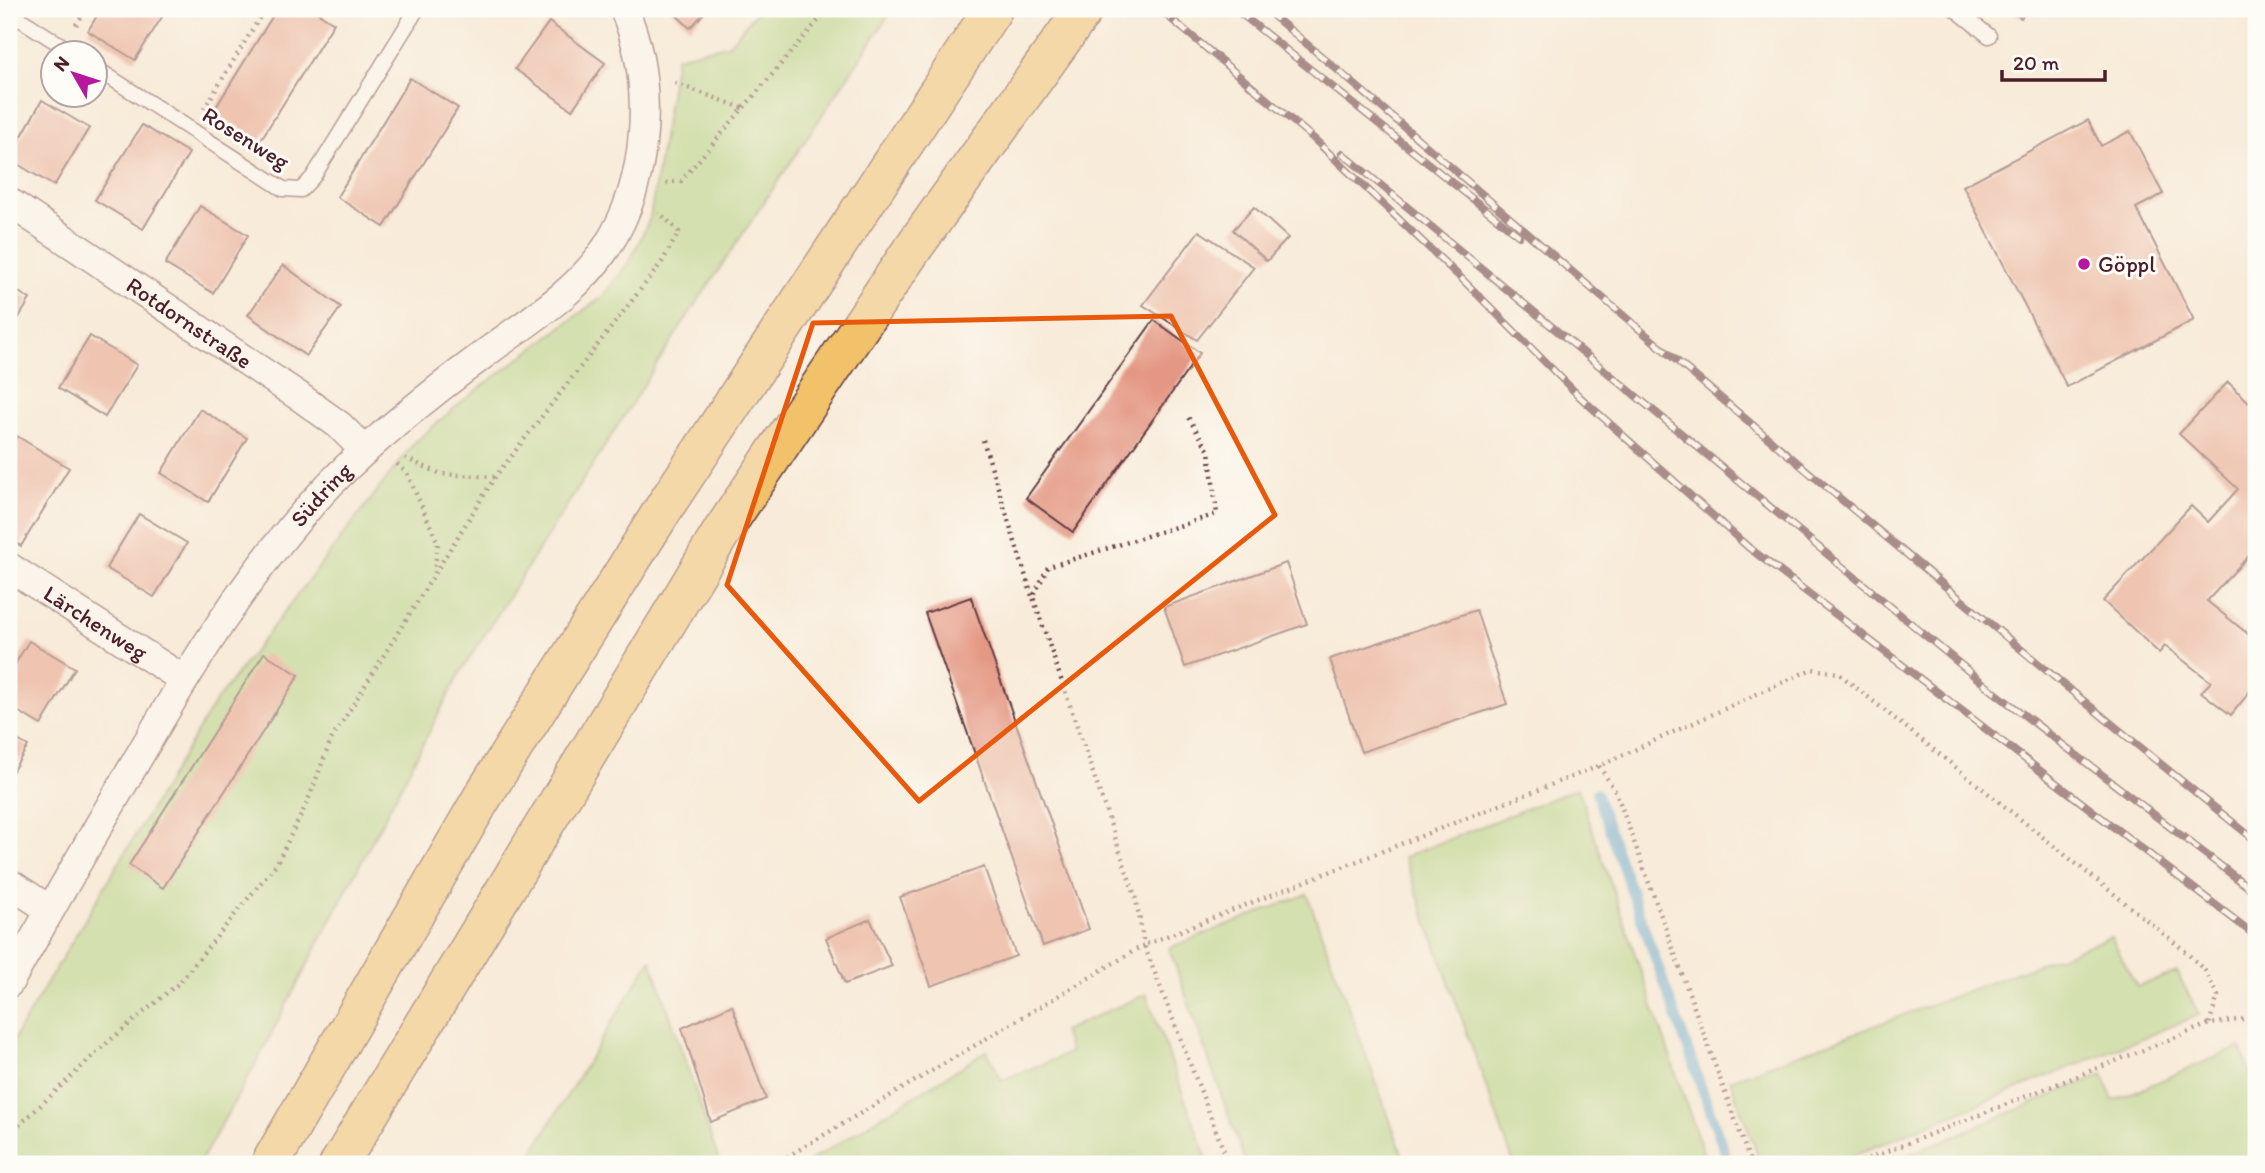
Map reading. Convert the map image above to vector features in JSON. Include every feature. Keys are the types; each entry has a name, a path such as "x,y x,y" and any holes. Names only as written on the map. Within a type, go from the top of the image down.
{"highway":[{"path":"270,1164 482,796 676,488 993,9"},
{"path":"339,1164 721,533 911,251 1083,10"}],"street":[{"name":"Südring","path":"9,982 183,679 272,550 368,447 584,275 606,248 634,187 642,126 640,62 624,9"},
{"name":"Rotdornstraße","path":"9,202 300,397 368,447"},
{"name":"Lärchenweg","path":"9,567 183,679"},
{"path":"9,883 50,910"}],"lane":[{"name":"Rosenweg","path":"108,76 283,189 301,190 313,177 417,9"},
{"path":"1955,9 1989,36"},
{"path":"9,12 50,38"}],"path":[{"path":"191,130 265,9"},
{"path":"634,187 681,181 828,9"},
{"path":"640,62 745,109"},
{"path":"9,1135 179,983 277,863 307,803 331,740 495,477 662,262 679,232 634,187"},
{"path":"1033,597 1048,568 1217,514 1209,451 1186,414"},
{"path":"983,440 1033,597 1136,900 1144,945 1230,1164"},
{"path":"368,447 441,474 495,477"},
{"path":"368,447 407,473 438,543 433,578"},
{"path":"775,1164 1144,945 1599,766 1812,669 1838,673 2185,951 2205,971 2218,996 2209,1024"},
{"path":"1599,766 1616,792 1751,1164"},
{"path":"1855,1164 2209,1024 2245,1019 2256,1023"},
{"path":"9,1127 16,1126"}],"highlighted area":[{"path":"1171,316 1275,515 919,801 727,585 813,323"}],"green space":[{"path":"759,9 893,9 680,328 459,675 254,1067 199,1164 9,1164 9,1047 213,705 414,443 464,400 603,296 631,259 650,218 676,57 729,44"},
{"path":"1578,788 1707,1164 1514,1164 1404,857"},
{"path":"1307,894 1406,1164 1246,1164 1169,948"},
{"path":"2111,937 2137,987 2177,972 2199,1015 1832,1164 1761,1164 1730,1080"},
{"path":"651,959 720,1164 525,1164"},
{"path":"1146,994 1209,1164 805,1164 987,1051 1002,1080 1070,1053 1063,1031"},
{"path":"2240,1047 2256,1088 2256,1164 1887,1164 2103,1074 2113,1101"}],"building":[{"path":"101,9 167,9 135,60 108,43 108,38 99,38 88,31"},
{"path":"277,9 312,9 334,23 260,141 213,112"},
{"path":"670,9 708,9 690,28"},
{"path":"2009,9 2027,9 2021,18"},
{"path":"549,22 605,63 572,110 515,69"},
{"path":"410,78 458,108 384,227 337,197"},
{"path":"38,107 55,108 89,128 54,186 9,159"},
{"name":"Göppl","path":"2088,120 2101,146 2130,131 2163,194 2136,208 2194,320 2067,387 1963,186"},
{"path":"142,125 189,153 143,229 95,200"},
{"path":"200,206 248,235 213,293 165,264"},
{"path":"1254,207 1288,238 1267,261 1233,230"},
{"path":"1199,231 1254,267 1197,340 1143,305"},
{"path":"283,265 341,307 306,356 248,315"},
{"path":"9,286 30,299 9,334"},
{"path":"1154,320 1200,353 1073,532 1026,498"},
{"path":"90,336 137,365 105,417 58,388"},
{"path":"2228,382 2250,403 2256,397 2256,548 2207,601 2248,634 2256,623 2256,684 2231,715 2201,692 2211,682 2165,646 2159,653 2103,601 2191,506 2208,522 2238,489 2179,434"},
{"path":"200,409 247,438 208,502 161,473"},
{"path":"17,436 69,468 21,546 9,538 9,450"},
{"path":"139,514 187,543 154,597 106,568"},
{"path":"1286,563 1307,624 1185,667 1164,607"},
{"path":"971,597 1089,929 1043,946 925,613"},
{"path":"1476,610 1507,704 1361,752 1330,659"},
{"path":"29,641 75,668 41,725 9,706 9,674"},
{"path":"264,653 299,675 163,888 129,865"},
{"path":"9,735 28,746 9,777"},
{"path":"984,867 1016,956 931,986 900,897"},
{"path":"870,919 892,966 845,984 826,938"},
{"path":"732,1005 766,1099 711,1122 682,1028"}],"waterway":[{"path":"1596,793 1729,1164"}],"railway":[{"path":"1159,9 1182,28"},
{"path":"1235,9 1519,236"},
{"path":"1265,9 1851,508 2256,841"},
{"path":"1175,22 1313,138 1463,280 1580,397 1748,547 2256,936"},
{"path":"1342,153 1989,688 2256,893"}],"place":[{"name":"Göppl","path":"2084,264"}]}
